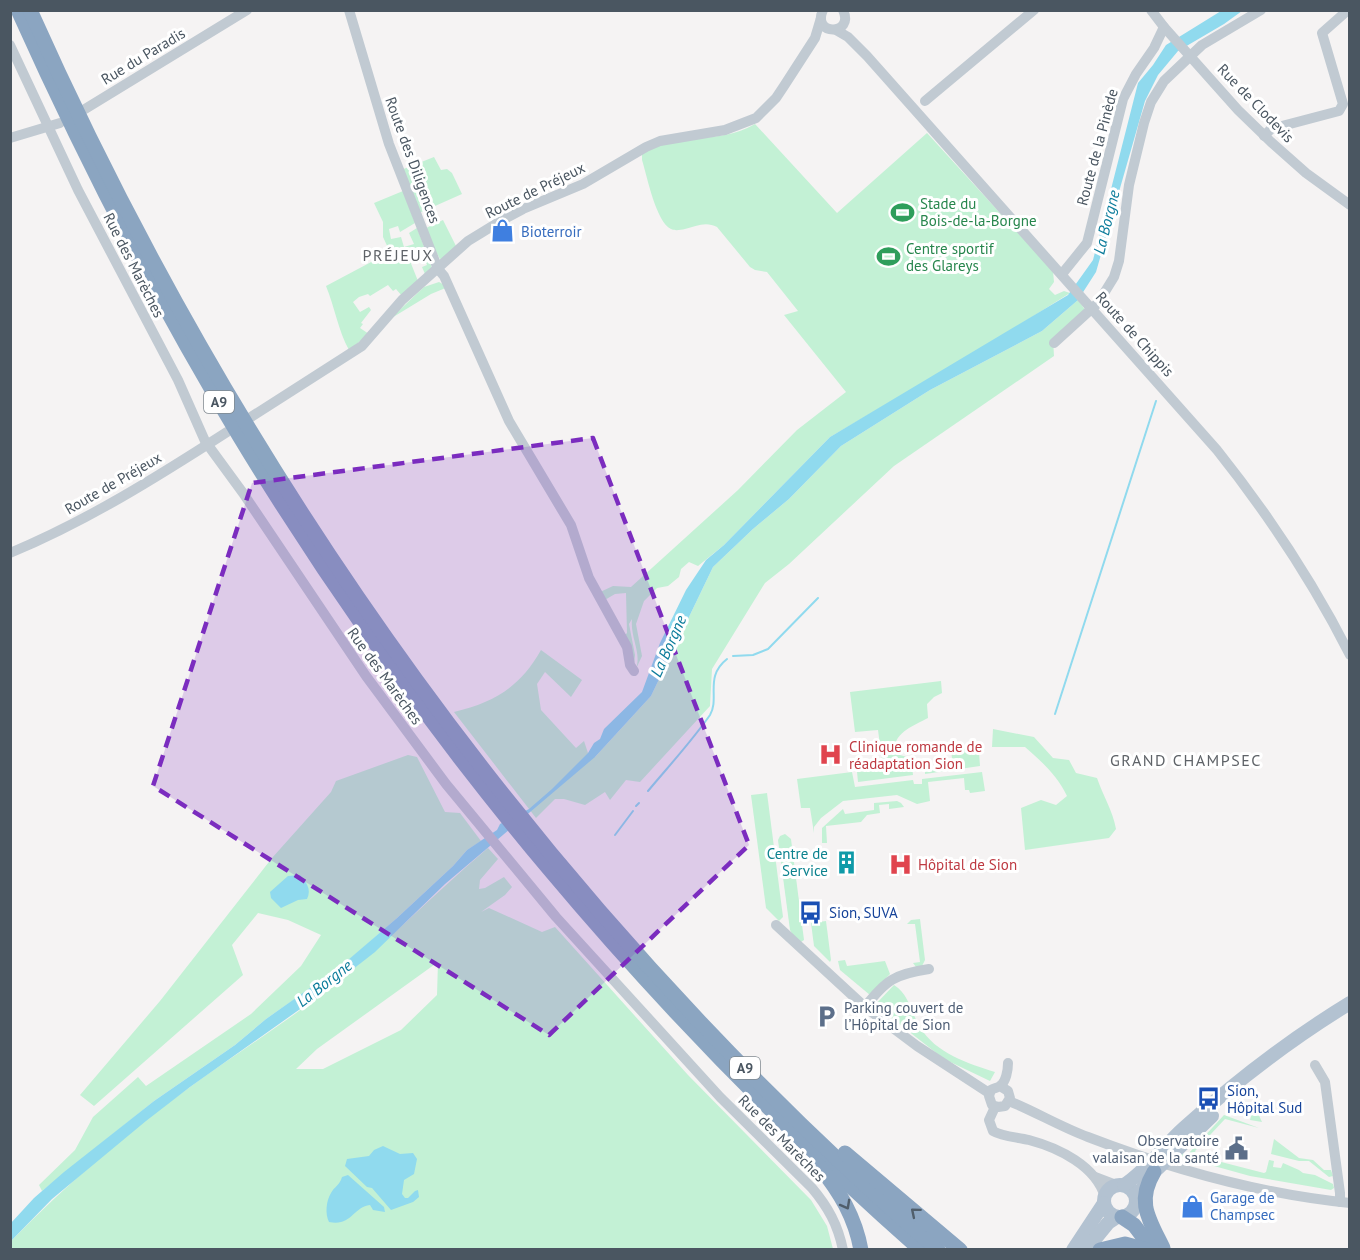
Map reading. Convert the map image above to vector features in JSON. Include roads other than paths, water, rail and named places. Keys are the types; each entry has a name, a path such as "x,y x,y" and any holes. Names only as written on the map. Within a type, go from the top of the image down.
{"highway":[{"name":"A9","path":"18,10 80,143 189,351 234,427 335,585 402,681 641,974 786,1124 921,1250"},
{"name":"A9","path":"30,10 132,223 226,393 351,590 424,692 471,763"},
{"name":"A9","path":"562,876 742,1065 824,1146 938,1250"},
{"path":"742,1065 960,1250"},
{"path":"786,1124 823,1170 847,1206 857,1228 861,1250"},
{"path":"1147,1176 1145,1208 1160,1249"},
{"path":"1136,1201 1143,1221 1160,1249"},
{"path":"1119,1217 1134,1225 1160,1249"},
{"path":"1100,1250 1125,1244 1147,1250"}],"main road":[{"path":"1086,1250 1108,1223 1132,1212 1147,1176 1174,1145 1276,1053 1350,1003"},
{"path":"1174,1145 1262,1072 1350,1013"},
{"path":"1073,1250 1110,1188 1147,1176"},
{"path":"1120,1185 1132,1189 1136,1201"},
{"path":"1104,1200 1108,1211 1119,1217"}],"street":[{"name":"Rue du Paradis","path":"86,109 247,10"},
{"name":"Route des Diligences","path":"350,10 389,144 438,269 444,276 509,421 571,525 589,578 627,647 630,672"},
{"path":"926,101 1034,10"},
{"name":"Rue de Clodevis","path":"1151,10 1264,136 1297,166 1350,205"},
{"path":"1054,343 1098,303 1114,277 1119,261 1129,185 1151,102 1164,81 1202,45 1261,10"},
{"path":"1264,136 1271,129 1339,111 1343,104 1322,33 1348,10"},
{"name":"Route de Préjeux","path":"251,417 362,346 402,300 468,241 499,222 523,209 583,184 646,147 672,137 725,130 756,118 776,98 812,43 817,33 821,14"},
{"name":"Route de Chippis","path":"821,14 825,27 844,34 867,56 1197,427 1246,488 1295,558 1350,655"},
{"name":"Route de Chippis","path":"835,30 843,26 845,14"},
{"name":"Route de Chippis","path":"845,14 855,39 867,56"},
{"name":"Route de la Pinède","path":"1062,274 1087,243 1123,99 1164,27"},
{"name":"Route de Préjeux","path":"812,43 835,30"},
{"name":"Rue des Marèches","path":"10,45 48,128 177,380 207,444 243,493 360,668 446,784 522,877 663,1037 825,1203 840,1236 843,1250"},
{"path":"10,138 60,123"},
{"name":"Route de Préjeux","path":"10,553 49,537 134,491 227,432"},
{"path":"776,925 865,1007 917,1046 989,1093"},
{"path":"865,1007 882,988 895,978 905,973 929,969"},
{"path":"995,1107 989,1099 989,1093 1000,1086 1008,1071 1008,1063"},
{"path":"1315,1065 1325,1082 1340,1193 1345,1202"},
{"path":"995,1107 1005,1106 1009,1101 1008,1091 1000,1086"},
{"path":"1009,1101 1087,1137 1179,1168 1285,1194 1345,1202"},
{"path":"995,1107 989,1122 995,1132 1041,1144 1061,1153 1095,1177 1120,1185"},
{"path":"1083,1167 1097,1191 1096,1209 1090,1225"},
{"path":"1095,1177 1104,1200"}],"water":[{"name":"La Borgne","path":"1221,11 1242,11 1178,51 1158,75 1145,101 1096,272 1078,300 1042,331 930,390 841,446 789,499 713,567 651,696 595,757 445,884 375,952 320,995 146,1121 52,1199 11,1241 11,1223 34,1198 64,1172 154,1101 235,1045 266,1019 341,966 397,918 467,850 497,830 500,824 529,809 552,789 588,753 594,743 600,739 604,729 642,692 660,643 686,590 706,560 724,545 830,437 1068,295 1093,260 1138,83 1166,45"},
{"path":"300,875 309,889 307,899 298,900 281,908 271,898 270,892 288,876"},
{"path":"383,1146 400,1154 413,1153 417,1159 414,1174 404,1180 402,1194 408,1198 418,1190 419,1197 413,1202 391,1210 372,1188 367,1187 345,1166 347,1159 369,1156 374,1150"},
{"path":"348,1175 384,1207 385,1212 373,1210 370,1205 342,1222 329,1222 327,1204 329,1196 342,1177"}],"waterway":[{"path":"1055,714 1156,401"},
{"path":"733,656 753,655 768,649 818,598"},
{"path":"648,791 710,715 714,702 716,673 727,659"},
{"path":"636,806 639,803"},
{"path":"615,835 633,811"}],"place":[{"name":"Stade du Bois-de-la-Borgne","path":"902,212"},
{"name":"Bioterroir","path":"503,231"},
{"name":"Centre sportif des Glareys","path":"888,257"},
{"name":"Clinique romande de réadaptation Sion","path":"831,755"},
{"name":"Centre de Service","path":"846,862"},
{"name":"Hôpital de Sion","path":"900,864"},
{"name":"Sion, SUVA","path":"811,912"},
{"name":"Parking couvert de l’Hôpital de Sion","path":"826,1016"},
{"name":"Sion, Hôpital Sud","path":"1209,1099"},
{"name":"Observatoire valaisan de la santé","path":"1237,1149"},
{"name":"Garage de Champsec","path":"1192,1206"}],"district":[{"name":"PRÉJEUX","path":"398,255"},
{"name":"GRAND CHAMPSEC","path":"1186,760"}]}
